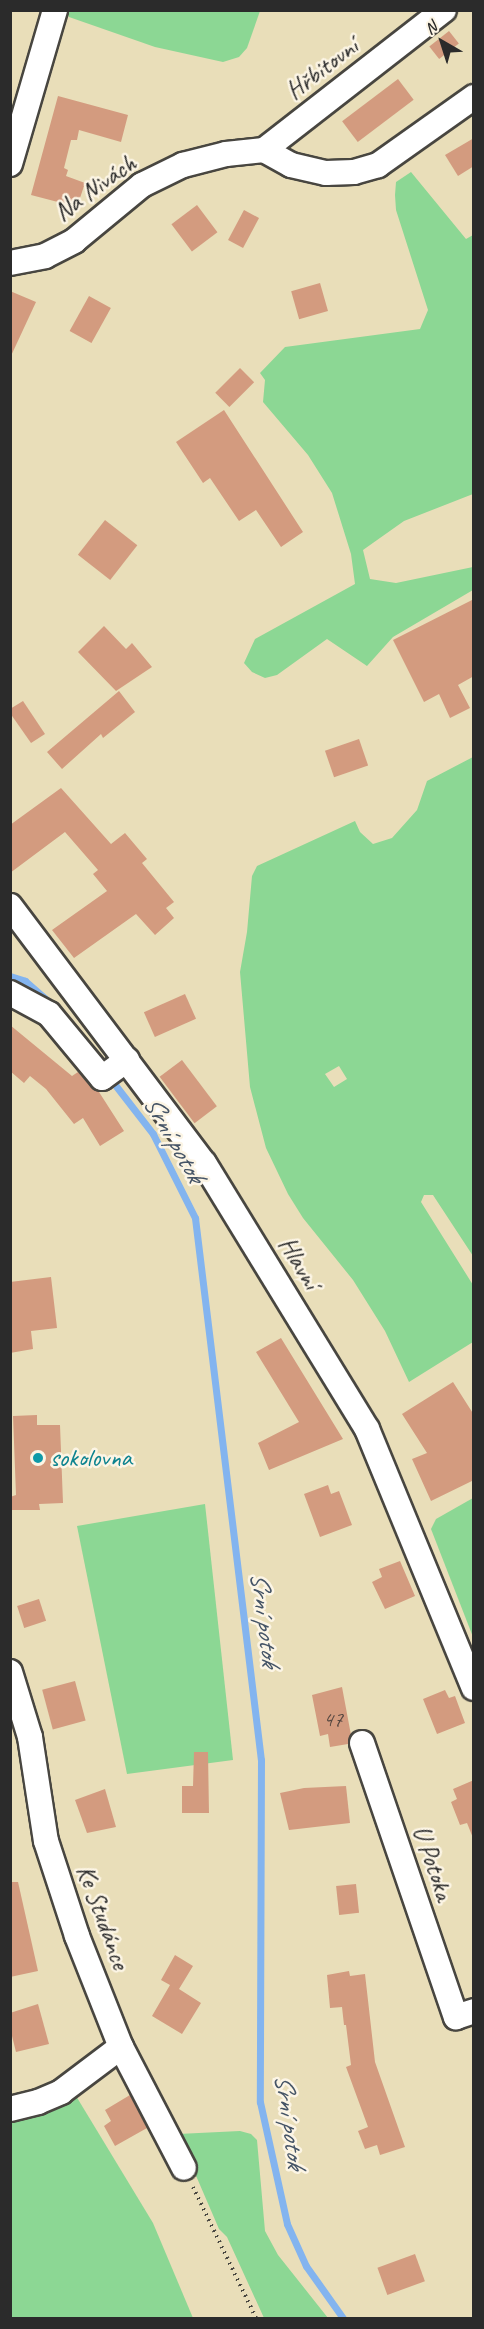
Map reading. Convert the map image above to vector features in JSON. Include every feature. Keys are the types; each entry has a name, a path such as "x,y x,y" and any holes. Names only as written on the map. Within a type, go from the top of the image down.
{"street":[{"path":"10,164 55,10"},
{"name":"Hřbitovní","path":"264,150 444,10"},
{"path":"264,150 291,165 326,172 354,172 378,165 474,97"},
{"name":"Na Nivách","path":"10,263 45,256 74,241 142,185 183,165 226,154 264,150"},
{"name":"Hlavní","path":"10,906 115,1069 204,1163 367,1429 474,1688"},
{"path":"10,993 49,1014 115,1069"},
{"name":"Ke Studánce","path":"10,1672 30,1737 46,1841 77,1936 121,2047 184,2168"},
{"name":"U Potoka","path":"362,1743 456,2017 474,2011"},
{"path":"10,2109 38,2102 61,2092 121,2047"}],"path":[{"path":"184,2168 256,2319"}],"green space":[{"path":"65,11 260,11 247,48 239,57 223,62 155,47 69,17"},
{"path":"411,172 466,239 473,235 473,494 404,521 363,550 370,579 396,583 473,567 473,590 393,637 367,666 327,639 277,675 265,678 252,672 244,663 255,639 355,584 351,554 332,493 308,455 263,402 265,380 260,373 285,347 420,329 428,310 396,210 395,195 396,182"},
{"path":"473,757 473,1256 433,1195 424,1195 421,1202 473,1285 473,1342 409,1382 385,1331 353,1280 303,1218 288,1194 266,1148 250,1087 240,972 247,932 252,876 257,866 355,821 360,832 373,844 392,838 417,810 427,781","holes":["339,1066 347,1079 334,1087 325,1074"]},
{"path":"473,1498 473,1637 431,1529 436,1519"},
{"path":"205,1504 233,1760 127,1774 77,1526"},
{"path":"73,2091 153,2223 193,2318 11,2318 10,2118"},
{"path":"240,2131 251,2134 257,2140 265,2231 278,2255 328,2318 264,2318 227,2237 219,2229 178,2134"}],"building":[{"path":"449,31 459,44 439,59 429,46"},
{"path":"398,79 414,100 358,142 342,121"},
{"path":"58,96 128,115 121,142 79,130 77,140 71,140 64,168 68,170 66,176 85,183 77,207 31,195"},
{"path":"474,138 474,166 458,176 445,155"},
{"path":"197,205 217,232 192,251 171,224"},
{"path":"244,210 259,218 243,248 228,240"},
{"path":"320,283 328,311 299,319 291,291"},
{"path":"10,291 36,302 10,358"},
{"path":"89,296 111,308 91,343 70,331"},
{"path":"240,368 254,382 229,407 215,393"},
{"path":"224,410 303,532 281,547 256,510 239,521 210,478 203,483 176,442"},
{"path":"105,520 137,545 110,580 78,555"},
{"path":"474,599 474,676 458,685 470,708 450,718 439,694 424,702 393,640"},
{"path":"104,626 126,649 132,643 152,667 116,691 78,652"},
{"path":"119,691 135,712 103,738 101,734 62,769 47,752"},
{"path":"23,701 45,734 31,743 10,713 10,709"},
{"path":"359,739 368,765 334,777 325,751"},
{"path":"61,788 111,844 125,833 147,859 142,863 174,902 166,908 174,918 155,935 136,914 74,958 52,930 107,891 93,874 98,870 65,832 10,873 10,825"},
{"path":"185,994 196,1019 155,1037 144,1012"},
{"path":"10,1025 72,1076 78,1072 91,1087 99,1092 124,1131 100,1146 83,1118 74,1124 46,1089 30,1076 24,1083 10,1071"},
{"path":"182,1060 217,1106 195,1123 160,1077"},
{"path":"51,1277 57,1328 31,1331 33,1349 10,1353 10,1282"},
{"path":"281,1338 343,1439 269,1470 258,1443 299,1422 256,1352"},
{"path":"453,1382 474,1415 474,1480 431,1501 412,1459 427,1453 402,1414"},
{"name":"sokolovna","path":"37,1415 37,1425 60,1425 63,1503 39,1504 40,1510 10,1510 10,1497 16,1495 13,1416"},
{"path":"328,1485 331,1494 339,1491 352,1525 320,1537 304,1494"},
{"path":"400,1561 415,1596 385,1609 372,1582 382,1577 379,1569"},
{"path":"39,1599 46,1621 24,1628 17,1606"},
{"path":"75,1681 86,1721 53,1729 42,1690"},
{"path":"342,1687 351,1735 348,1744 330,1747 328,1734 320,1736 312,1695"},
{"path":"445,1690 449,1698 455,1696 465,1723 437,1734 423,1699"},
{"path":"194,1752 208,1752 209,1813 182,1813 182,1786 193,1786"},
{"path":"474,1780 473,1838 467,1823 460,1825 451,1802 457,1799 453,1789"},
{"path":"346,1786 350,1823 289,1830 280,1793 304,1788"},
{"path":"105,1789 116,1827 87,1833 75,1800"},
{"path":"10,1882 18,1882 38,1971 10,1977"},
{"path":"356,1884 359,1913 339,1915 336,1886"},
{"path":"175,1955 193,1966 179,1989 201,2003 182,2034 152,2016 170,1985 161,1980"},
{"path":"349,1971 350,1976 365,1974 375,2062 405,2147 380,2155 377,2145 365,2149 358,2131 368,2127 346,2067 351,2065 342,2007 330,2008 327,1975"},
{"path":"38,2004 49,2044 16,2052 10,2028 10,2013"},
{"path":"130,2095 147,2128 115,2146 104,2126 111,2121 105,2110"},
{"path":"415,2254 425,2281 387,2295 377,2268"}],"waterway":[{"name":"Srní potok","path":"10,976 25,981 50,1003"},
{"name":"Srní potok","path":"109,1077 153,1134 195,1218 261,1760 260,2102 287,2224 306,2266 343,2318"}],"place":[{"name":"sokolovna","path":"38,1458"}]}
